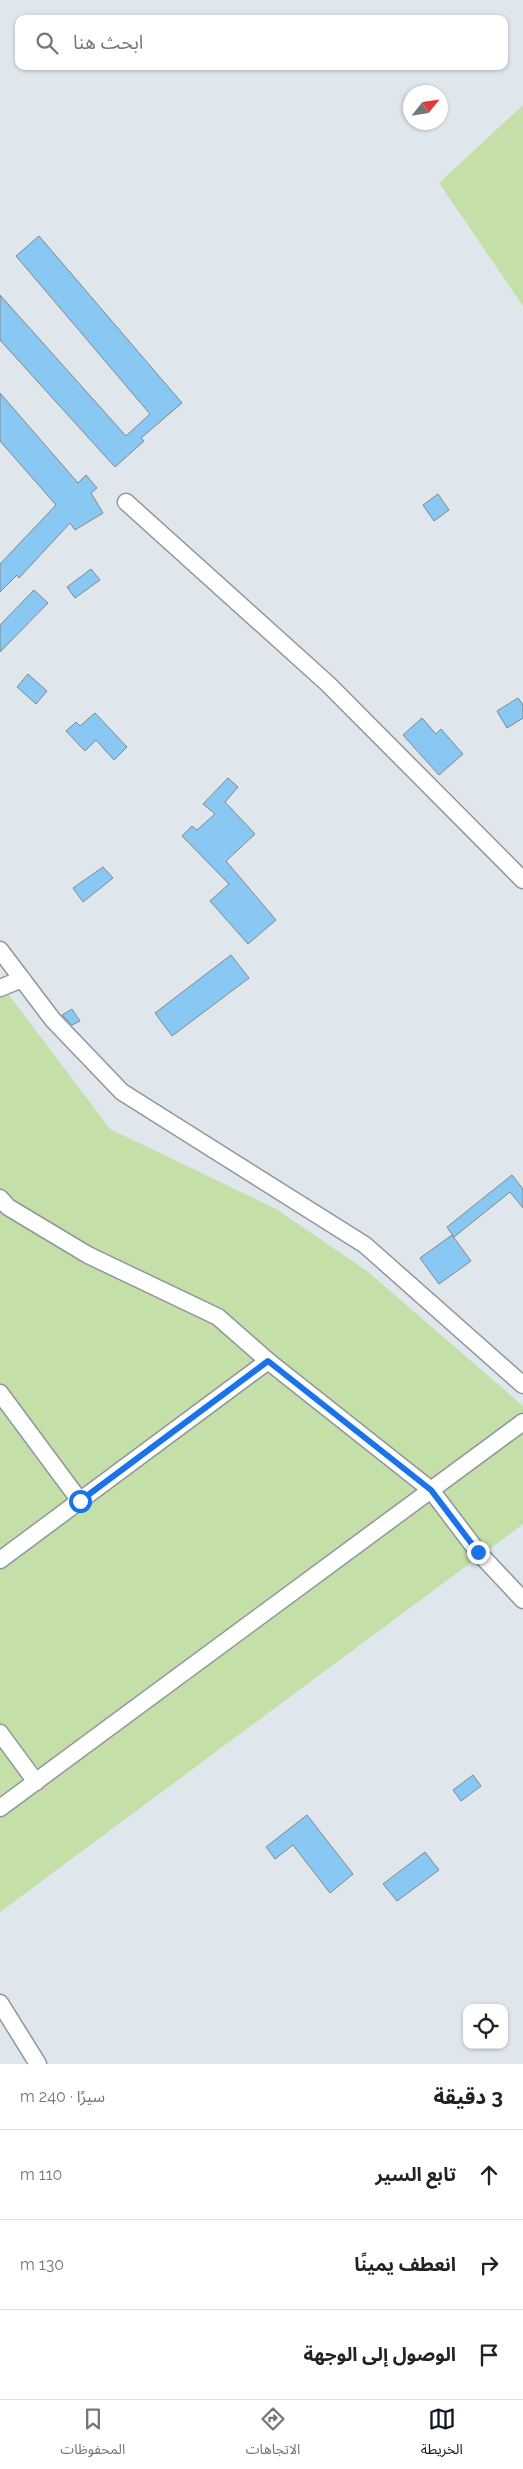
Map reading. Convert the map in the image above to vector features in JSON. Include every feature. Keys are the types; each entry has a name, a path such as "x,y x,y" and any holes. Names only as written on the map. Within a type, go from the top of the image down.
{"street":[{"path":"126,502 328,684 523,880"},
{"path":"0,950 53,1020 122,1092 365,1245 523,1385"},
{"path":"0,988 22,979"},
{"path":"0,1198 8,1207 88,1255 218,1317 268,1361 431,1490 478,1552 523,1600"},
{"path":"0,1560 268,1361"},
{"path":"0,1393 80,1501"},
{"path":"0,1808 523,1422"},
{"path":"0,1733 36,1782"},
{"path":"3,2014 38,2064"}],"green space":[{"path":"523,105 523,306 439,183"},
{"path":"0,983 110,1129 276,1209 367,1271 523,1406 523,1524 0,1912"}],"building":[{"path":"39,236 182,403 141,438 144,441 115,467 0,340 0,295 126,436 150,414 16,256"},
{"path":"0,393 78,483 86,475 97,488 91,493 103,513 75,530 70,523 19,578 17,575 0,592 0,564 56,505 0,441"},
{"path":"438,494 449,510 434,521 423,505"},
{"path":"91,569 100,580 75,598 67,587"},
{"path":"34,590 48,603 0,652 0,625"},
{"path":"28,674 47,691 36,704 17,687"},
{"path":"518,698 523,705 523,718 507,728 497,711"},
{"path":"95,713 127,747 114,760 96,740 85,751 66,731 76,722 80,726"},
{"path":"422,718 436,734 441,729 463,754 439,775 403,735"},
{"path":"228,778 238,787 225,802 255,834 226,861 276,920 248,944 210,901 229,884 182,836 192,826 197,830 215,814 203,804"},
{"path":"103,867 113,878 83,902 73,888"},
{"path":"231,955 249,978 172,1036 155,1013"},
{"path":"72,1009 80,1021 72,1025 62,1015"},
{"path":"512,1175 523,1189 523,1208 510,1192 454,1237 447,1227"},
{"path":"452,1235 471,1261 439,1284 420,1258"},
{"path":"473,1775 481,1786 461,1801 453,1790"},
{"path":"307,1815 353,1874 330,1893 293,1845 275,1859 266,1847"},
{"path":"425,1852 439,1870 397,1901 383,1884"}],"route":[{"path":"80,1501 268,1361 431,1490 478,1552"}]}
